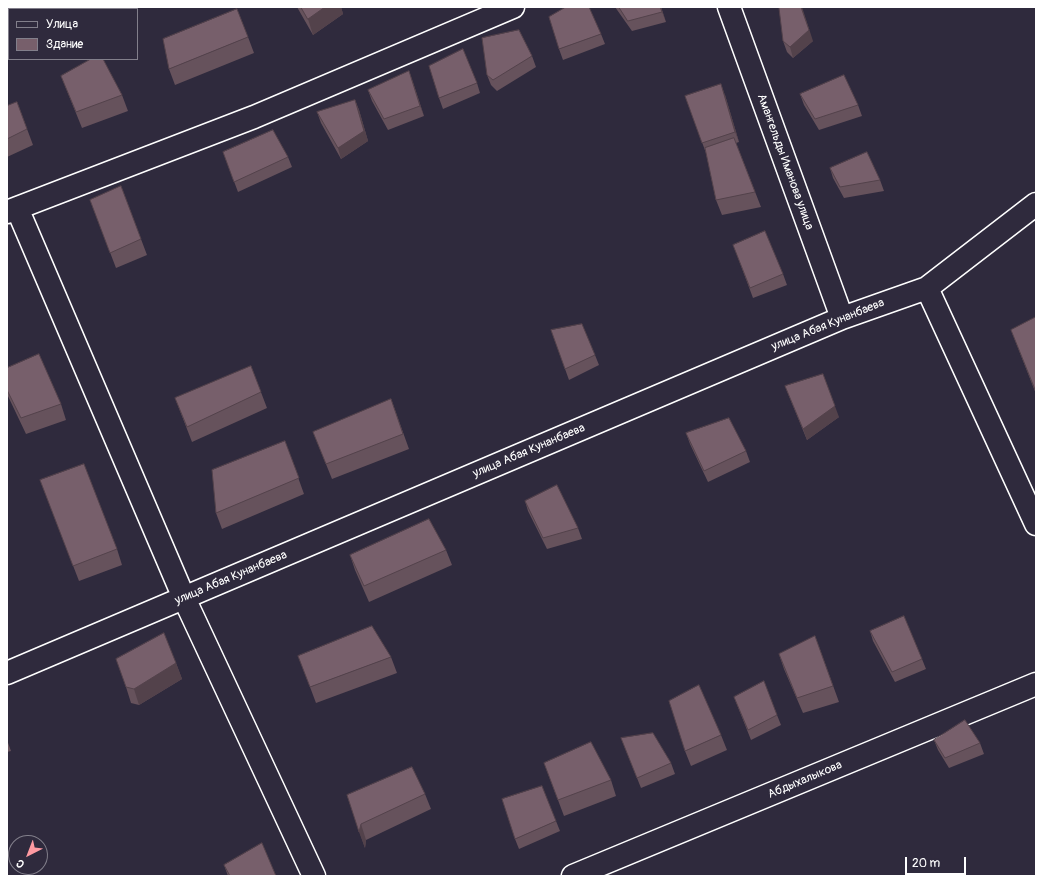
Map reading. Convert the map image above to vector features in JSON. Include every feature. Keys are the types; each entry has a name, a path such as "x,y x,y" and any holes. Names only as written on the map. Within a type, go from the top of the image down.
{"street":[{"path":"314,876 184,598 12,210 254,117 513,7"},
{"name":"Амангельды Иманова улица","path":"729,7 842,318"},
{"name":"улица Абая Кунанбаева","path":"7,673 842,318 927,288 1036,204"},
{"path":"927,288 1036,524"},
{"name":"Абдыхалыкова","path":"574,876 1036,684"}],"building":[{"path":"301,7 325,7 308,19"},
{"path":"566,7 589,7 601,34 559,49 549,17"},
{"path":"619,7 660,7 662,12 628,21"},
{"path":"801,7 809,30 790,47 783,41 779,8"},
{"path":"237,9 248,37 169,69 163,39"},
{"path":"519,30 532,56 493,80 487,75 482,38"},
{"path":"463,49 477,83 439,98 429,66"},
{"path":"89,60 104,60 122,95 76,112 61,76"},
{"path":"409,71 420,106 384,119 368,90"},
{"path":"844,75 858,105 815,119 800,94"},
{"path":"721,84 735,132 702,143 685,96"},
{"path":"355,100 364,131 338,148 317,112"},
{"path":"17,102 27,129 7,139 7,106"},
{"path":"273,130 288,157 234,182 223,152"},
{"path":"734,138 755,192 716,200 705,148"},
{"path":"867,152 880,180 840,187 830,168"},
{"path":"121,186 141,239 110,253 90,200"},
{"path":"765,231 783,274 750,288 733,245"},
{"path":"1036,317 1036,392 1011,330"},
{"path":"582,324 595,355 565,369 551,330"},
{"path":"39,354 61,404 21,418 7,390 7,368"},
{"path":"251,366 261,392 187,427 175,398"},
{"path":"823,374 835,406 803,429 785,386"},
{"path":"391,399 403,434 326,464 313,432"},
{"path":"729,418 746,451 704,471 686,433"},
{"path":"285,441 299,478 216,513 212,470"},
{"path":"84,464 117,549 73,566 40,480"},
{"path":"557,485 578,528 543,538 525,501"},
{"path":"429,519 446,550 364,586 350,555"},
{"path":"904,616 922,659 892,672 870,631"},
{"path":"372,626 391,657 310,687 298,656"},
{"path":"164,633 176,663 134,689 126,687 116,659"},
{"path":"815,636 833,686 797,698 779,654"},
{"path":"764,681 777,715 748,730 734,697"},
{"path":"699,685 721,735 685,751 669,701"},
{"path":"965,720 980,743 945,758 934,740"},
{"path":"653,733 671,763 637,778 621,738"},
{"path":"591,742 611,780 558,800 544,763"},
{"path":"412,767 425,794 361,824 359,832 347,795"},
{"path":"542,786 556,821 515,839 502,799"},
{"path":"262,843 276,876 230,876 224,865"}]}
